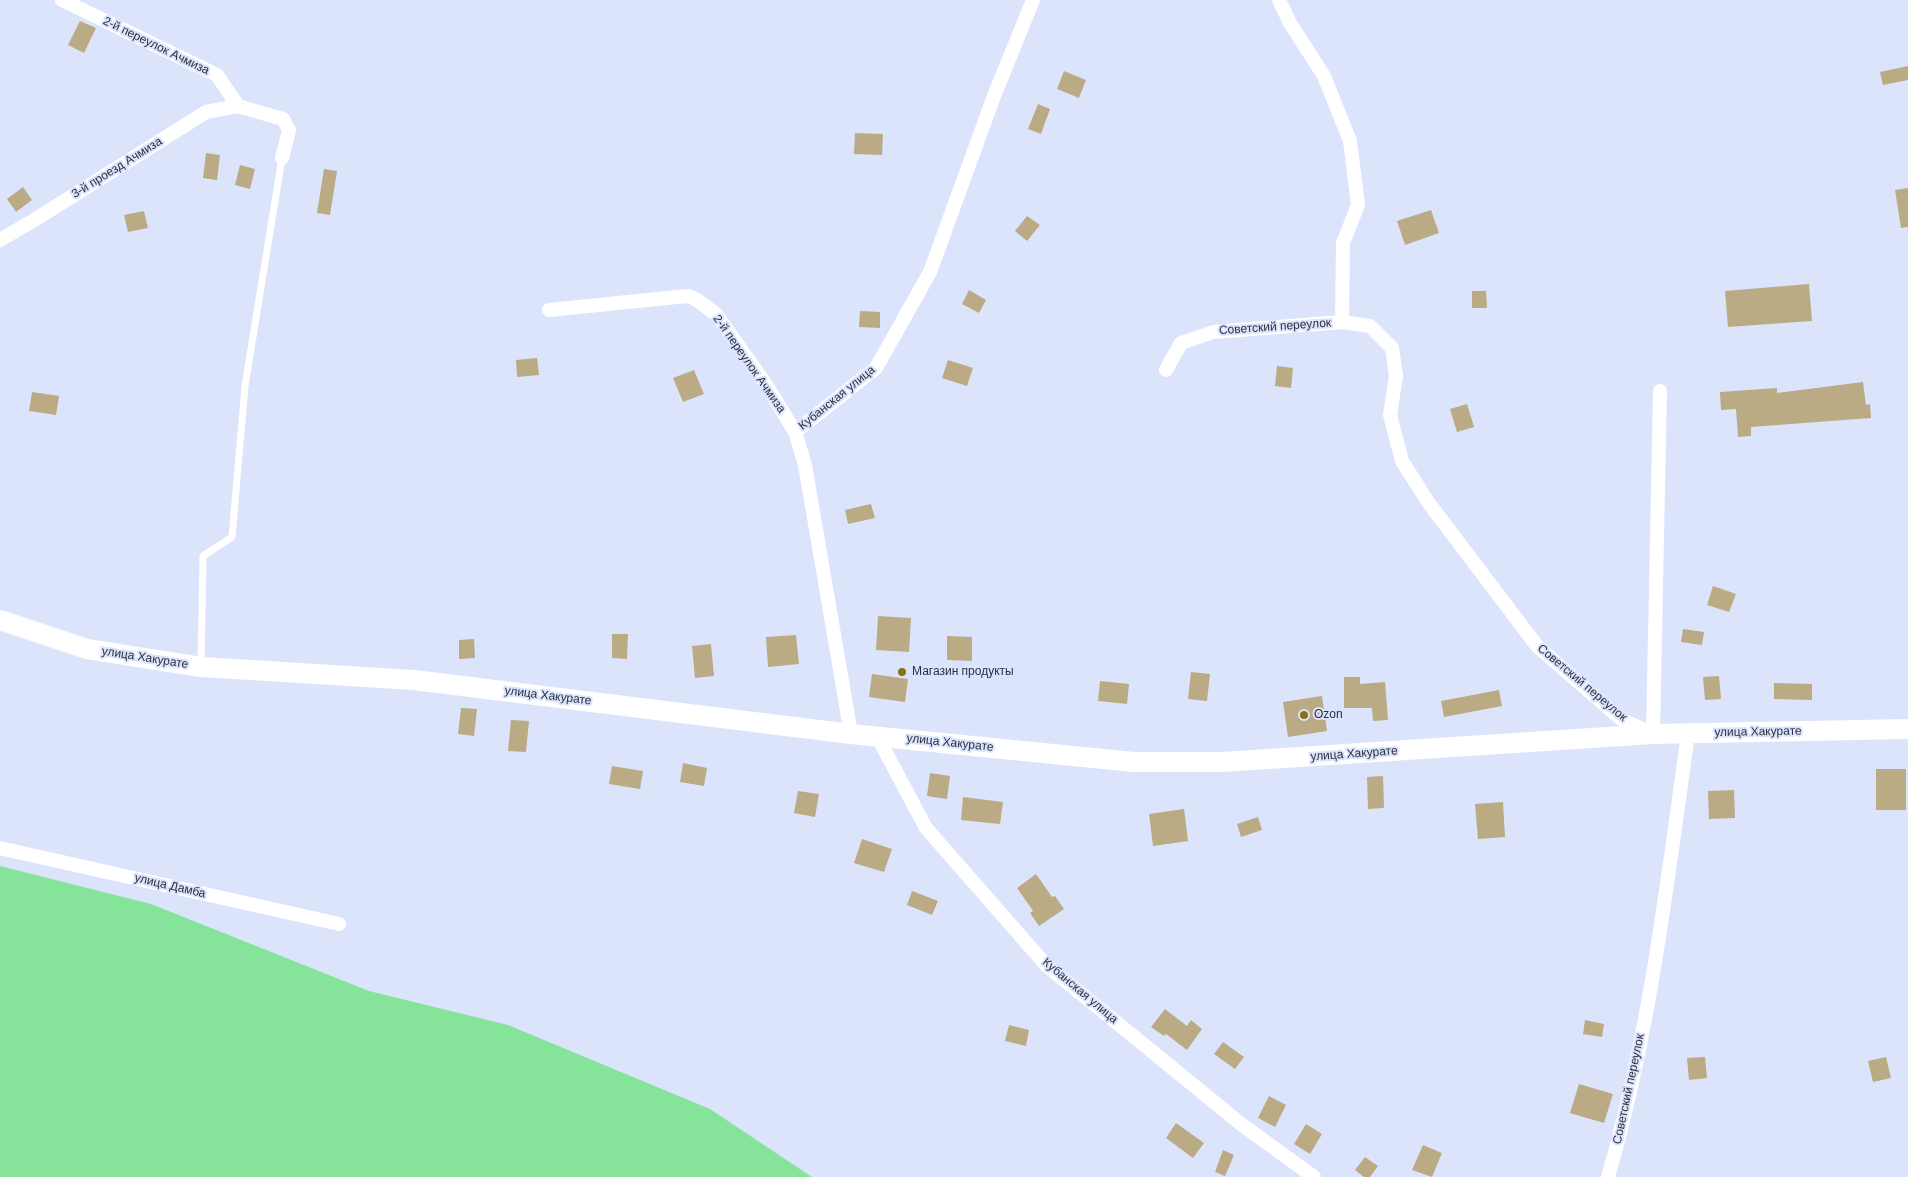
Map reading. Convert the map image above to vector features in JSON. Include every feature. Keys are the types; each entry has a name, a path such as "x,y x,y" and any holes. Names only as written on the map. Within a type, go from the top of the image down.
{"street":[{"name":"2-й переулок Ачмиза","path":"62,0 217,75 238,106"},
{"name":"Кубанская улица","path":"851,734 805,465 795,432 876,368 930,272 994,96 1033,0"},
{"name":"Советский переулок","path":"1279,0 1290,22 1324,76 1350,141 1358,205 1343,243 1342,322"},
{"path":"238,106 283,119 290,130 282,158"},
{"name":"3-й проезд Ачмиза","path":"0,240 36,220 206,112 238,106"},
{"name":"2-й переулок Ачмиза","path":"549,310 689,296 716,314 767,386 795,432"},
{"name":"Советский переулок","path":"1166,370 1181,343 1214,332 1342,322 1370,326 1392,348 1396,376 1390,415 1402,461 1428,502 1537,646 1621,719 1653,734"},
{"path":"1653,734 1660,391"},
{"name":"улица Хакурате","path":"0,620 87,649 201,667 414,680 851,734 1134,762 1222,762 1653,734 1908,729"},
{"name":"Советский переулок","path":"1608,1177 1621,1130 1655,968 1688,734"},
{"name":"Кубанская улица","path":"877,736 926,828 1046,965 1241,1124 1314,1177"},
{"name":"улица Дамба","path":"0,848 339,924"}],"lane":[{"path":"201,667 203,556 232,537 245,386 282,158"}],"shaded area":[{"path":"0,866 151,904 369,991 508,1025 710,1109 812,1177 0,1177"}],"building":[{"path":"80,21 96,28 84,53 68,45"},
{"path":"1908,66 1908,80 1883,85 1880,72"},
{"path":"1064,71 1086,80 1079,98 1057,89"},
{"path":"1038,104 1050,109 1041,134 1028,129"},
{"path":"855,133 883,134 882,155 854,154"},
{"path":"206,153 220,155 217,180 203,178"},
{"path":"240,165 255,169 250,189 235,185"},
{"path":"324,169 337,171 330,215 317,213"},
{"path":"23,187 32,200 16,212 7,199"},
{"path":"1908,188 1908,227 1901,228 1895,190"},
{"path":"1431,210 1439,233 1405,245 1397,221"},
{"path":"144,211 148,228 128,232 124,215"},
{"path":"1027,216 1040,225 1027,241 1015,231"},
{"path":"1809,284 1812,321 1728,327 1725,291"},
{"path":"969,290 986,300 979,313 962,304"},
{"path":"1472,291 1486,291 1487,308 1472,308"},
{"path":"860,311 880,312 880,328 859,327"},
{"path":"537,358 539,375 517,377 516,360"},
{"path":"948,360 973,368 967,386 942,378"},
{"path":"1277,366 1293,368 1291,388 1275,386"},
{"path":"694,370 704,394 683,402 673,378"},
{"path":"1863,382 1866,405 1870,404 1871,418 1751,427 1751,436 1738,437 1736,409 1721,410 1720,392 1777,388 1777,393"},
{"path":"32,392 59,396 56,415 29,411"},
{"path":"1467,404 1474,427 1457,432 1450,409"},
{"path":"871,504 875,518 848,524 845,510"},
{"path":"1713,586 1736,594 1729,612 1707,605"},
{"path":"878,616 911,618 909,652 876,650"},
{"path":"1683,629 1704,632 1702,645 1681,642"},
{"path":"612,634 628,634 627,659 612,658"},
{"path":"796,635 799,664 768,667 766,637"},
{"path":"947,636 972,637 972,661 947,660"},
{"path":"474,639 475,658 459,659 459,640"},
{"path":"711,644 714,676 695,678 692,646"},
{"path":"1191,672 1210,674 1207,701 1188,699"},
{"path":"872,674 908,679 905,702 869,697"},
{"path":"1719,676 1721,699 1705,700 1703,677"},
{"path":"1344,677 1360,677 1360,684 1385,682 1388,720 1373,721 1372,708 1344,708"},
{"path":"1100,681 1129,684 1127,704 1098,701"},
{"path":"1774,683 1812,684 1812,700 1774,699"},
{"path":"1499,690 1502,706 1444,717 1441,701"},
{"path":"1322,696 1327,731 1288,737 1283,702"},
{"path":"461,708 477,709 474,736 458,734"},
{"path":"511,720 529,721 526,752 508,751"},
{"path":"683,763 707,768 704,786 680,782"},
{"path":"612,766 643,771 640,789 609,784"},
{"path":"1876,769 1906,769 1906,810 1876,810"},
{"path":"930,773 950,776 947,799 927,796"},
{"path":"1383,776 1384,808 1368,809 1367,777"},
{"path":"1734,790 1735,818 1709,819 1708,791"},
{"path":"798,791 819,794 815,817 794,813"},
{"path":"963,797 1003,802 1000,824 961,820"},
{"path":"1503,802 1505,837 1478,839 1475,804"},
{"path":"1184,809 1188,841 1153,846 1149,814"},
{"path":"1258,817 1262,830 1241,837 1237,824"},
{"path":"862,839 892,849 884,872 854,863"},
{"path":"1036,874 1052,897 1055,896 1064,909 1039,926 1030,913 1033,911 1017,888"},
{"path":"912,891 938,901 932,915 907,905"},
{"path":"1165,1009 1187,1026 1191,1020 1202,1029 1187,1050 1166,1034 1164,1036 1151,1027"},
{"path":"1585,1020 1604,1024 1602,1037 1583,1034"},
{"path":"1009,1025 1029,1030 1026,1046 1005,1041"},
{"path":"1223,1042 1244,1057 1235,1069 1214,1054"},
{"path":"1705,1057 1707,1078 1689,1080 1687,1058"},
{"path":"1886,1057 1891,1078 1873,1082 1868,1061"},
{"path":"1579,1084 1613,1094 1604,1123 1570,1113"},
{"path":"1269,1096 1286,1105 1275,1127 1258,1118"},
{"path":"1176,1123 1204,1143 1193,1158 1166,1138"},
{"path":"1306,1124 1322,1134 1310,1154 1294,1144"},
{"path":"1423,1145 1442,1153 1432,1177 1412,1170"},
{"path":"1223,1150 1234,1155 1225,1176 1215,1172"},
{"path":"1365,1157 1378,1166 1370,1177 1364,1177 1355,1170"}],"place":[{"name":"Магазин продукты","path":"902,672"},
{"name":"Ozon","path":"1304,715"}]}
